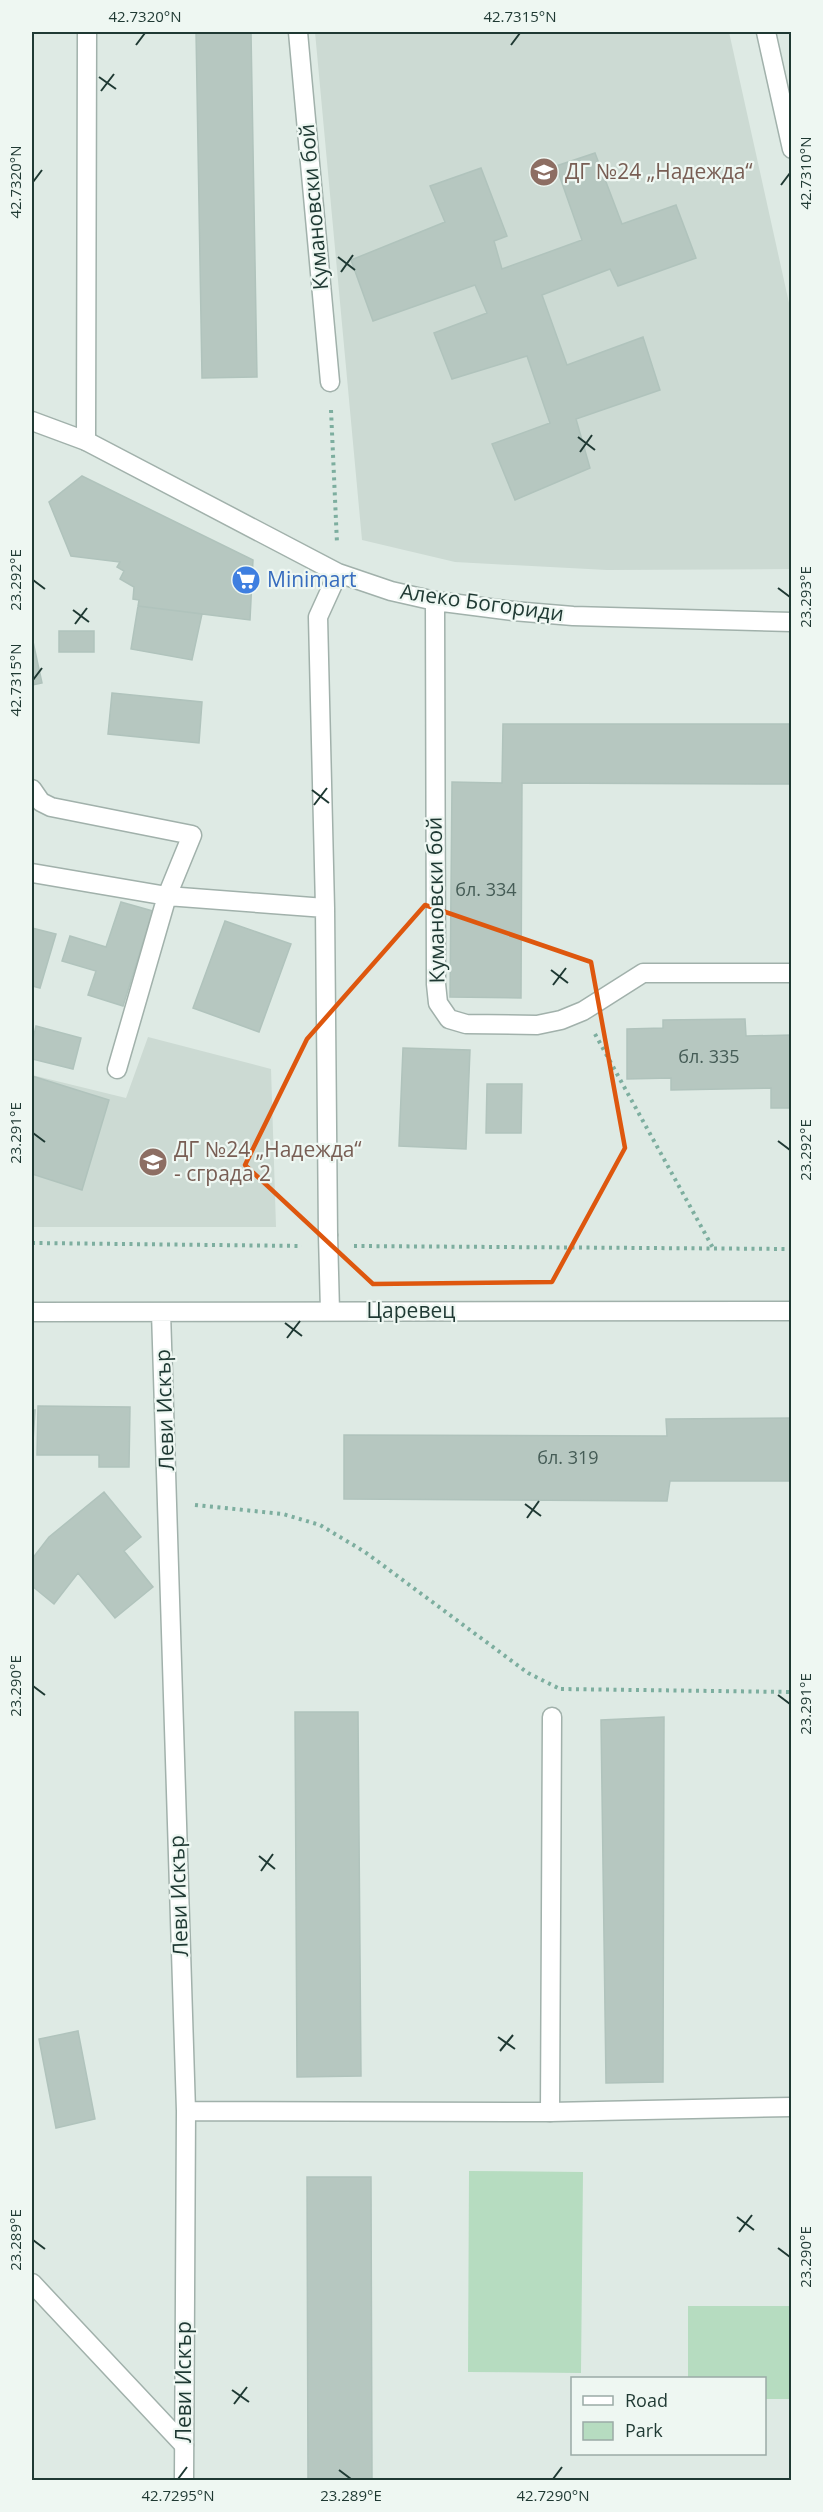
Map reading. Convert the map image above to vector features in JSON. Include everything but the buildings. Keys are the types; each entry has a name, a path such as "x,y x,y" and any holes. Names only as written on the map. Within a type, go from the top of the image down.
{"street":[{"path":"86,441 87,32"},
{"name":"Кумановски бой","path":"298,32 330,382"},
{"path":"766,32 792,149"},
{"name":"Алеко Богориди","path":"32,421 86,441 338,573 391,591 435,601 573,616 792,622"},
{"path":"330,1311 325,908 318,617 338,573"},
{"name":"Кумановски бой","path":"435,601 436,984 438,1003 449,1019 466,1024 537,1025 561,1020 583,1011 643,973 792,973"},
{"path":"32,789 41,802 51,807 192,834 167,896 117,1069"},
{"path":"32,873 167,896 325,908"},
{"name":"Царевец","path":"32,1312 792,1311"},
{"name":"Леви Искър","path":"161,1312 186,2111 184,2481"},
{"path":"550,2112 552,1717"},
{"path":"186,2111 550,2112 792,2107"},
{"path":"32,2283 184,2445"}],"path":[{"path":"330,382 338,573"},
{"path":"583,1011 714,1248"},
{"path":"32,1244 328,1240 792,1249"},
{"path":"167,1502 284,1514 320,1525 364,1552 528,1673 560,1689 792,1692"},
{"path":"552,1717 551,1701 560,1689"}],"highlighted area":[{"path":"425,905 591,962 625,1148 552,1282 373,1284 245,1165 307,1039"}],"shaded area":[{"name":"ДГ №24 „Надежда“","path":"315,32 729,32 791,312 791,569 607,570 455,562 362,540"},
{"name":"ДГ №24 „Надежда“ - сграда 2","path":"148,1037 271,1069 276,1227 32,1227 32,1075 126,1098"}],"green space":[{"path":"469,2171 583,2172 581,2373 468,2372"},
{"path":"688,2306 791,2306 791,2399 766,2399 766,2377 688,2377"}],"place":[{"name":"ДГ №24 „Надежда“","path":"544,172"},
{"name":"Minimart","path":"246,580"},
{"name":"ДГ №24 „Надежда“ - сграда 2","path":"153,1162"}]}
